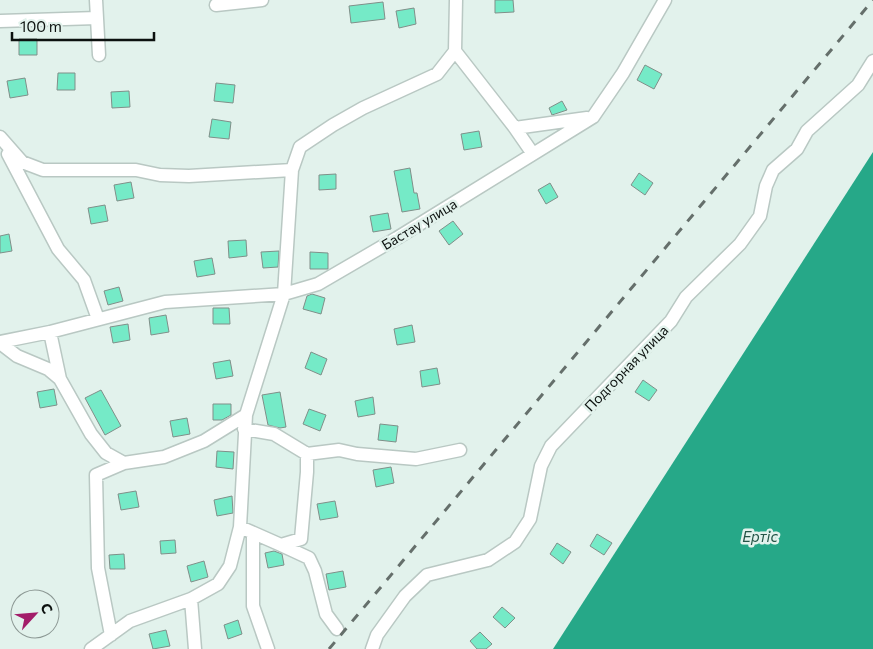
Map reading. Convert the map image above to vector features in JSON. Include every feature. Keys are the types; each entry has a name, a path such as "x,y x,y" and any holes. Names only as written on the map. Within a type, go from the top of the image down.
{"street":[{"path":"96,0 99,55"},
{"path":"216,5 262,0"},
{"path":"91,649 130,621 192,599 218,584 230,566 240,527 246,415 284,294 292,170 300,147 333,125 364,108 437,74 455,51 456,0"},
{"name":"Бастау улица","path":"0,342 50,332 165,302 284,294 318,284 405,233 593,117 623,73 665,0"},
{"path":"0,21 96,18"},
{"path":"455,51 533,154"},
{"name":"Подгорная улица","path":"372,649 377,635 405,596 426,575 488,560 515,542 530,520 541,466 552,446 671,321 686,297 740,244 760,216 766,186 773,170 797,149 807,131 858,85 873,61"},
{"path":"515,128 593,117"},
{"path":"0,137 22,162 43,170 136,170 160,175 189,176 292,170"},
{"path":"0,137 58,249 84,280 98,319"},
{"path":"50,332 60,379 106,454 124,463"},
{"path":"0,342 17,356 48,369 60,379"},
{"path":"111,634 98,568 96,475 124,463 164,457 204,441 246,415"},
{"path":"244,430 274,434 307,454 339,450 357,454 416,459 460,450"},
{"path":"281,545 301,539 308,472 307,454"},
{"path":"240,527 309,558 315,571 326,614 337,629"},
{"path":"253,534 253,606 268,649"},
{"path":"192,599 195,649"}],"water":[{"name":"Ертіс","path":"873,152 873,649 553,649"}],"building":[{"path":"495,0 513,0 514,12 495,13"},
{"path":"383,2 385,19 351,23 349,6"},
{"path":"414,8 416,24 399,28 396,11"},
{"path":"19,39 37,39 37,55 19,55"},
{"path":"645,65 662,74 654,89 637,80"},
{"path":"58,73 75,73 75,90 57,90"},
{"path":"25,78 28,95 10,98 7,81"},
{"path":"216,83 235,85 233,103 214,101"},
{"path":"129,91 130,107 112,108 111,92"},
{"path":"562,101 567,110 552,115 549,108"},
{"path":"212,119 231,122 229,139 209,137"},
{"path":"479,131 482,147 464,150 461,134"},
{"path":"410,168 414,193 417,193 420,209 402,212 394,171"},
{"path":"639,173 653,183 645,195 631,185"},
{"path":"336,174 336,189 319,190 319,175"},
{"path":"131,182 134,198 117,201 114,185"},
{"path":"550,183 558,197 546,204 538,190"},
{"path":"105,205 108,221 91,224 88,208"},
{"path":"388,213 391,229 373,232 370,216"},
{"path":"453,221 463,234 449,245 439,231"},
{"path":"9,234 12,251 0,253 0,236"},
{"path":"246,240 247,256 229,258 228,241"},
{"path":"279,251 278,267 263,268 261,252"},
{"path":"310,252 328,253 328,269 310,269"},
{"path":"212,258 215,274 197,277 194,261"},
{"path":"119,287 123,301 108,305 104,291"},
{"path":"312,294 325,298 321,314 303,309 307,296"},
{"path":"213,308 229,308 230,324 213,324"},
{"path":"166,315 169,332 151,335 149,318"},
{"path":"128,324 130,340 113,343 110,327"},
{"path":"412,325 415,342 397,345 394,329"},
{"path":"311,352 327,359 321,375 305,368"},
{"path":"230,360 233,376 216,379 213,363"},
{"path":"437,368 440,384 422,387 420,371"},
{"path":"643,380 657,390 649,401 635,392"},
{"path":"54,389 57,405 40,408 37,392"},
{"path":"101,390 121,426 105,435 85,398"},
{"path":"280,392 286,427 280,428 268,425 262,395"},
{"path":"373,397 375,414 358,417 355,401"},
{"path":"213,404 231,404 231,415 222,420 213,420"},
{"path":"309,409 326,415 320,431 303,424"},
{"path":"187,418 190,434 173,437 170,421"},
{"path":"380,424 398,426 396,442 378,440"},
{"path":"217,451 234,452 233,469 216,467"},
{"path":"391,467 394,483 376,487 373,470"},
{"path":"136,491 139,507 121,510 118,494"},
{"path":"232,496 233,513 217,516 214,500"},
{"path":"335,501 338,517 320,520 317,504"},
{"path":"597,534 612,543 604,555 590,546"},
{"path":"175,540 176,553 161,554 160,541"},
{"path":"557,543 571,552 563,564 550,554"},
{"path":"274,551 282,554 284,565 268,568 265,553"},
{"path":"124,554 125,569 110,569 109,555"},
{"path":"204,561 208,577 191,582 187,566"},
{"path":"343,571 346,587 329,590 326,574"},
{"path":"502,607 515,618 505,628 493,617"},
{"path":"238,620 242,634 228,639 224,625"},
{"path":"166,630 170,646 153,649 149,634"},
{"path":"480,632 492,644 486,649 477,649 470,641"}],"railway":[{"path":"329,649 873,0"}]}
